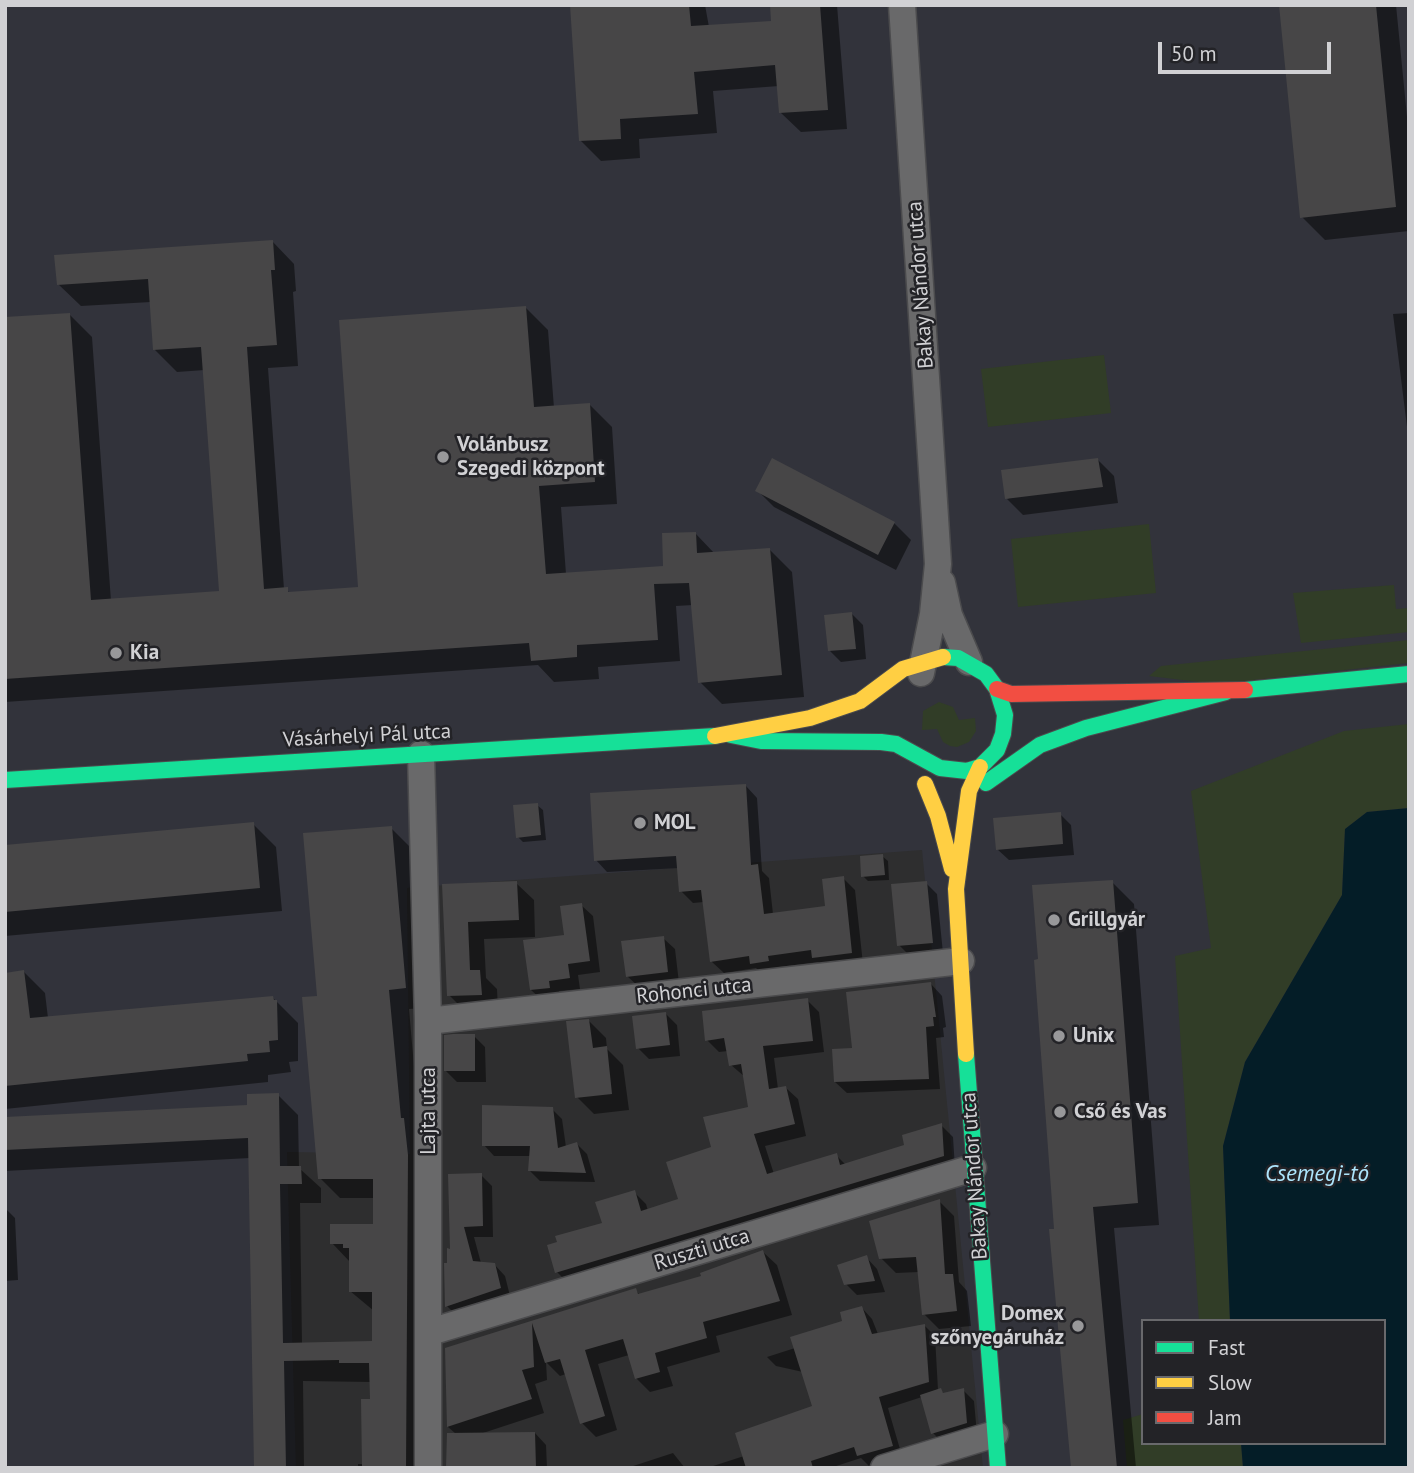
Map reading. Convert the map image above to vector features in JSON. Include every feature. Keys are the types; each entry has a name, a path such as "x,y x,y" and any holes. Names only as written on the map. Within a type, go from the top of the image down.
{"main road":[{"name":"Vásárhelyi Pál utca","path":"5,780 731,735 810,718 860,701 903,669 923,676 947,657 969,662"},
{"path":"969,662 986,674 997,689 1004,706 1003,734 997,750"},
{"name":"Vásárhelyi Pál utca","path":"997,689 1011,694 1226,692 1409,674"},
{"name":"Vásárhelyi Pál utca","path":"978,692 1004,706 1015,708 1064,703 1097,692"},
{"name":"Vásárhelyi Pál utca","path":"731,735 770,753 883,754 947,791 969,791 998,776 1030,749 1086,728 1226,692"},
{"name":"Vásárhelyi Pál utca","path":"810,718 849,718 877,711"},
{"path":"894,725 909,767"},
{"name":"Vásárhelyi Pál utca","path":"909,767 967,771 980,767 997,750 1021,737 1043,730 1086,728"},
{"name":"Bakay Nándor utca","path":"909,767 938,816 956,884 973,1168 998,1468"},
{"name":"Bakay Nándor utca","path":"956,884 969,791 980,767"}],"street":[{"name":"Bakay Nándor utca","path":"902,5 938,564 949,615 969,662"},
{"name":"Bakay Nándor utca","path":"923,676 938,564"},
{"name":"Lajta utca","path":"421,754 428,1021 428,1468"},
{"name":"Rohonci utca","path":"428,1021 961,961"},
{"name":"Ruszti utca","path":"430,1332 973,1168"},
{"path":"884,1468 995,1434"}],"shaded area":[{"path":"5,5 1409,5 1409,1468 983,1468 922,850 407,888 410,1154 287,1152 296,1468 5,1468"}],"green space":[{"path":"1104,355 1111,413 988,427 981,369"},
{"path":"1149,524 1156,593 1018,607 1011,539"},
{"path":"1394,585 1396,609 1409,608 1409,632 1301,643 1293,593"},
{"path":"1409,640 1409,663 1216,684 1149,676 1161,666"},
{"path":"939,702 953,707 959,720 975,718 976,731 969,742 957,747 950,746 943,742 937,729 922,730 923,711"},
{"path":"1409,724 1409,808 1367,812 1345,829 1342,895 1245,1062 1223,1146 1230,1319 1199,1319 1175,956 1211,948 1191,791 1344,731"},
{"path":"1141,1415 1141,1445 1241,1445 1243,1468 1127,1468 1123,1420"}],"water":[{"name":"Csemegi-tó","path":"1409,808 1409,1468 1243,1468 1241,1445 1386,1445 1386,1319 1230,1319 1223,1146 1245,1062 1342,895 1345,829 1367,812"}],"building":[{"path":"570,5 689,5 691,26 771,21 770,5 820,5 828,110 779,113 775,65 694,72 698,114 620,119 621,139 579,141"},
{"path":"1279,5 1376,5 1396,207 1300,218"},
{"name":"Volánbusz Szegedi központ","path":"273,240 275,270 271,270 277,345 247,347 264,589 288,587 288,592 358,587 339,320 526,306 534,407 590,403 595,482 539,486 546,574 663,566 662,533 696,532 697,553 770,548 782,675 698,683 689,583 654,584 658,640 577,645 577,657 531,661 529,643 5,679 5,317 70,313 91,600 219,591 201,347 153,350 148,279 57,285 54,255"},
{"path":"772,458 895,522 878,555 755,491"},
{"path":"1098,458 1103,487 1005,499 1001,470"},
{"path":"852,612 856,649 828,651 824,615"},
{"path":"746,784 751,865 758,864 764,914 825,906 822,879 844,876 852,953 812,958 811,950 768,956 769,961 750,964 749,956 710,962 701,890 679,892 676,856 594,861 590,793"},
{"path":"538,803 541,835 516,838 513,805"},
{"path":"1061,812 1063,844 996,850 993,818"},
{"path":"254,822 260,888 5,912 5,845"},
{"path":"392,826 406,988 389,990 401,1118 404,1118 408,1155 406,1468 362,1468 361,1399 370,1399 369,1363 339,1363 339,1360 284,1361 286,1468 254,1468 248,1138 5,1150 5,1117 247,1105 247,1094 279,1093 280,1166 301,1166 302,1184 280,1184 283,1343 372,1341 372,1292 349,1292 349,1248 343,1248 343,1244 330,1244 330,1224 373,1224 373,1179 318,1179 302,997 317,996 303,833"},
{"path":"883,854 885,875 861,877 860,856"},
{"path":"1113,880 1138,1203 1093,1207 1117,1468 1071,1468 1049,1229 1054,1229 1034,960 1038,959 1032,885"},
{"path":"517,881 519,920 468,922 470,970 480,970 482,995 447,996 442,884"},
{"path":"927,881 933,943 897,946 891,884"},
{"path":"582,903 590,961 568,964 570,978 549,981 550,988 530,990 523,940 564,935 560,906"},
{"path":"664,936 668,972 626,977 621,941"},
{"path":"24,970 30,1018 273,996 274,1000 277,1000 278,1040 269,1041 270,1052 247,1054 248,1061 5,1086 5,973"},
{"path":"931,982 936,1017 933,1017 934,1026 926,1027 929,1079 834,1082 832,1049 852,1048 846,992"},
{"path":"808,998 813,1041 763,1046 769,1089 786,1086 795,1124 754,1134 767,1174 837,1153 840,1165 904,1145 902,1135 942,1123 944,1156 555,1273 547,1245 557,1242 555,1236 602,1223 595,1202 635,1190 641,1211 678,1199 666,1162 711,1147 703,1117 748,1107 741,1064 729,1066 724,1038 705,1041 702,1011"},
{"path":"666,1012 670,1045 636,1049 632,1016"},
{"path":"589,1019 593,1048 607,1046 612,1094 575,1098 566,1021"},
{"path":"475,1034 475,1071 444,1071 444,1035"},
{"path":"482,1105 553,1107 558,1148 577,1142 586,1173 528,1171 530,1146 482,1146"},
{"path":"482,1173 483,1226 464,1227 473,1261 495,1263 501,1288 445,1307 444,1263 447,1263 447,1248 450,1249 448,1174"},
{"path":"940,1199 945,1274 953,1274 957,1311 922,1315 916,1257 879,1259 869,1221"},
{"path":"763,1250 780,1301 703,1322 707,1338 655,1353 660,1372 635,1379 623,1339 585,1350 605,1416 580,1424 560,1359 545,1363 532,1323 534,1367 522,1370 532,1399 447,1427 445,1348 636,1288 638,1294 701,1276 700,1273"},
{"path":"867,1255 875,1281 844,1285 837,1265"},
{"path":"862,1306 872,1334 925,1324 929,1382 879,1397 893,1446 857,1456 854,1447 811,1461 813,1468 746,1468 735,1433 812,1406 790,1337 842,1321 840,1312"},
{"path":"941,1388 943,1393 964,1388 967,1423 931,1434 920,1395"},
{"path":"535,1432 536,1468 446,1468 447,1433"}],"traffic: fast":[{"path":"731,735 761,741 881,742 896,744 940,768 967,771 980,767 997,750 1003,734 1005,715 997,689 986,674 958,658 943,657"},
{"path":"1245,690 1409,674"},
{"path":"986,783 1040,745 1086,728 1226,692"},
{"path":"5,780 715,736"},
{"path":"966,1054 998,1468"}],"traffic: slow":[{"path":"715,736 810,718 860,701 903,669 943,657"},
{"path":"966,1054 956,889 969,791 980,767"},
{"path":"925,784 938,816 952,869"}],"traffic: jam":[{"path":"997,689 1011,694 1245,690"}],"place":[{"name":"Volánbusz Szegedi központ","path":"443,457"},
{"name":"Kia","path":"116,653"},
{"name":"MOL","path":"640,823"},
{"name":"Grillgyár","path":"1054,920"},
{"name":"Unix","path":"1059,1036"},
{"name":"Cső és Vas","path":"1060,1112"},
{"name":"Domex szőnyegáruház","path":"1078,1326"}]}
